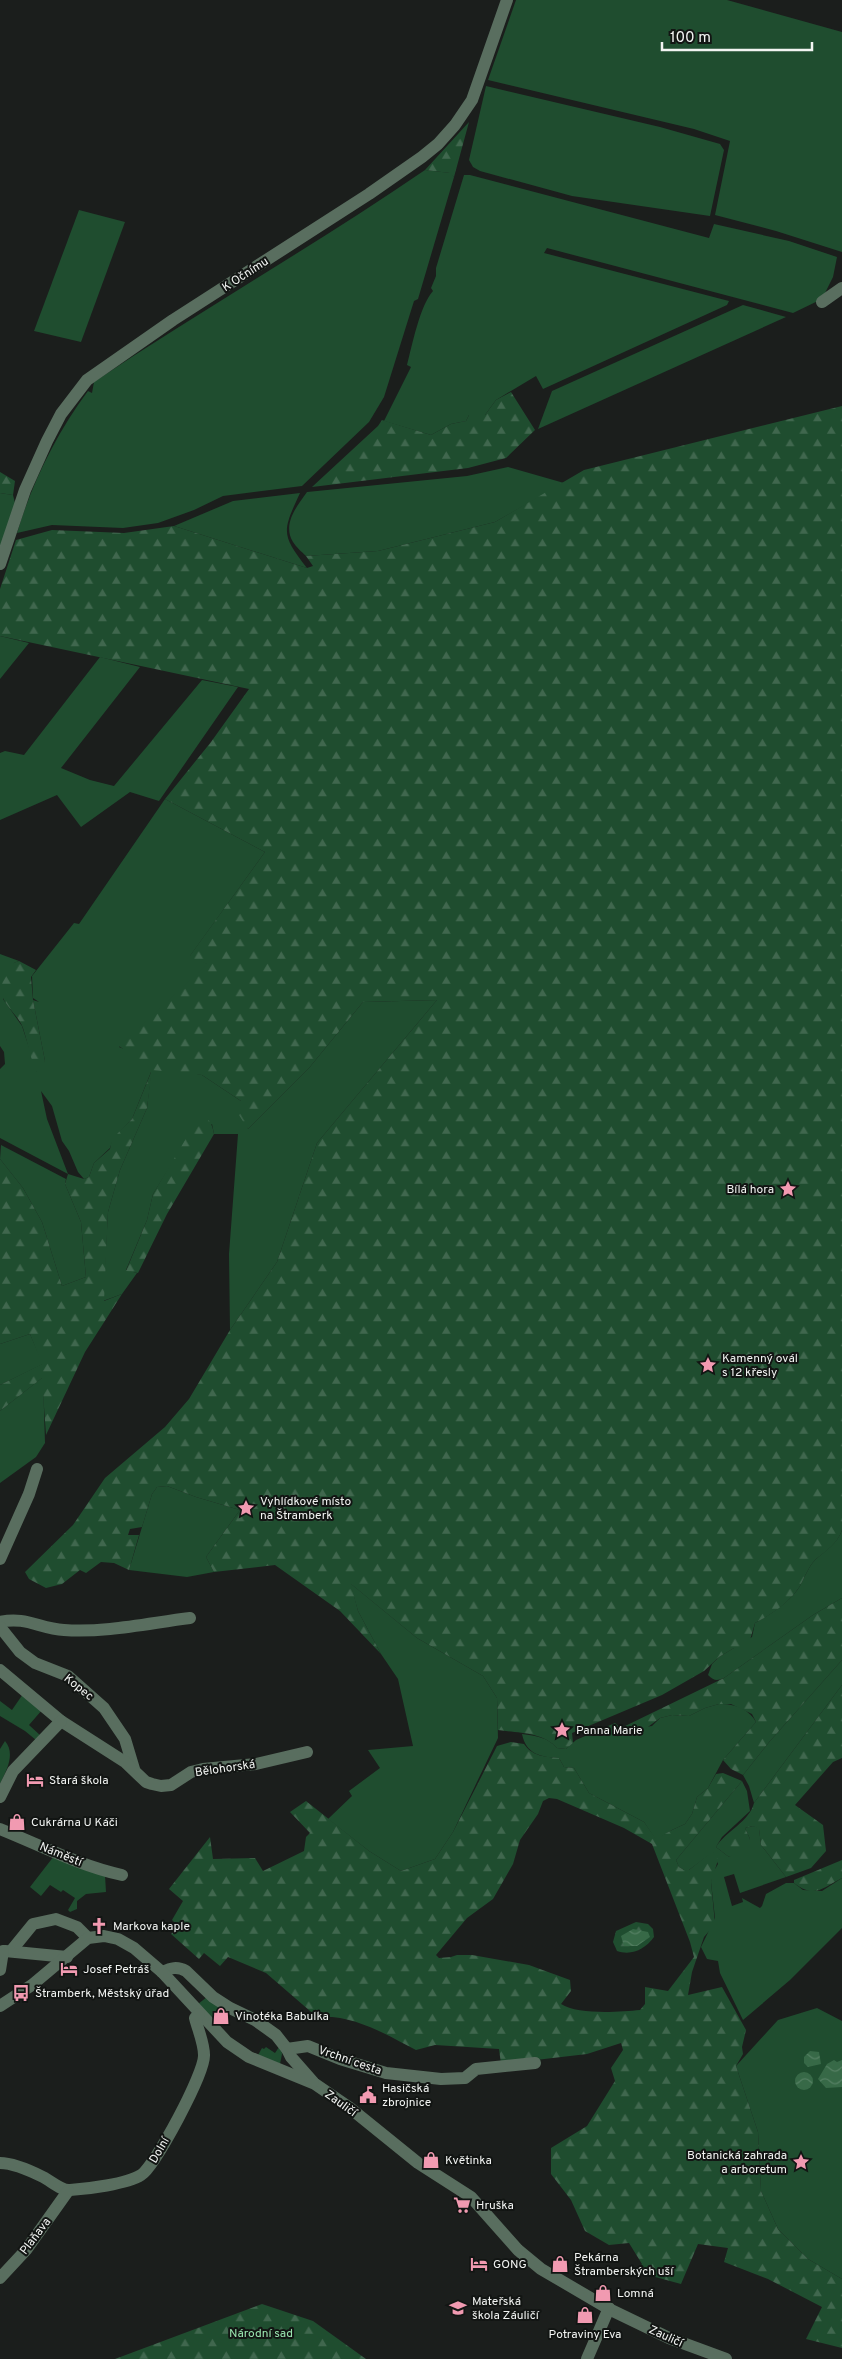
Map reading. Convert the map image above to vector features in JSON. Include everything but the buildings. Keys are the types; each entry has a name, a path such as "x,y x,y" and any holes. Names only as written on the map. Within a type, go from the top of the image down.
{"street":[{"name":"K Očnímu","path":"0,564 25,490 47,440 61,414 87,380 172,320 369,194 438,144 455,126 472,100 507,0"},
{"path":"822,302 842,288"},
{"path":"0,1559 29,1494 37,1469"},
{"path":"0,1622 14,1619 62,1630 94,1630 190,1618"},
{"name":"Kopec","path":"0,1627 20,1652 36,1663 68,1676 104,1708 125,1739 134,1769"},
{"name":"Kopec","path":"0,1670 61,1721 134,1769 146,1782"},
{"path":"0,1797 13,1771 61,1721"},
{"name":"Bělohorská","path":"146,1782 161,1786 171,1785 192,1772 203,1769 256,1764 307,1752"},
{"name":"Náměstí","path":"0,1829 106,1872 122,1875"},
{"path":"0,1970 3,1953 33,1924 56,1919 77,1927 88,1938 21,1993 0,2006"},
{"name":"Zauličí","path":"88,1938 100,1936 118,1939 134,1948 162,1972 221,2037 249,2057 315,2084 350,2108 418,2163 470,2197 526,2258 554,2277 609,2308 669,2338 726,2359"},
{"path":"3,1953 67,1956"},
{"path":"162,1972 172,1968 181,1968 213,1997 255,2020 276,2035 291,2057 315,2084"},
{"name":"Dolní","path":"68,2191 134,2178 149,2167 194,2088 203,2066 204,2055 195,2018 199,2014"},
{"name":"Vrchní cesta","path":"287,2049 308,2046 340,2060 386,2073 441,2079 465,2078 476,2069 535,2063"},
{"path":"0,2163 33,2173 68,2191"},
{"name":"Plaňava","path":"0,2278 26,2250 68,2191"},
{"path":"587,2359 609,2308"}],"green space":[{"path":"516,0 727,0 842,32 842,252 776,231 715,215 730,141 694,129 488,80"},
{"path":"486,86 660,127 720,144 724,150 710,216 572,196 480,171 473,167 469,160"},
{"path":"469,122 454,177 450,173 425,170"},
{"path":"425,170 451,173 454,177 418,299 414,301 384,397 369,422 302,486 223,496 194,510 158,523 123,528 52,525 17,533 46,459 76,407 88,391 92,393 94,382"},
{"path":"464,175 709,238 714,224 789,241 837,257 833,277 822,299 793,313 547,248 544,253 729,301 727,305 543,389 536,376 496,400 485,415 469,415 466,421 451,424 431,435 384,421 411,367 407,365 414,337 424,306 433,291 431,288 436,276 436,268"},
{"path":"79,210 125,222 81,342 34,331"},
{"path":"743,305 786,317 538,429 552,391"},
{"path":"511,392 535,430 506,458 468,468 312,487 378,426 382,420 431,435 451,424 466,421 469,415 485,415 496,400"},
{"path":"842,406 842,1530 828,1550 813,1562 791,1598 774,1612 755,1623 750,1640 740,1648 734,1648 719,1657 704,1671 662,1695 572,1733 573,1743 566,1749 557,1748 545,1739 537,1736 498,1730 497,1698 483,1676 417,1638 351,1584 358,1611 381,1654 340,1611 275,1565 214,1572 206,1557 240,1510 167,1486 157,1487 152,1494 142,1527 130,1529 128,1535 139,1535 129,1570 114,1563 101,1562 86,1573 80,1570 62,1584 46,1588 29,1579 25,1572 73,1525 105,1478 165,1427 189,1399 230,1330 277,1262 317,1143 437,1000 363,1002 309,1068 248,1129 239,1115 241,1101 202,1075 152,1070 119,1046 207,964 189,957 265,852 165,799 211,742 249,689 0,636 0,589 16,540 52,530 124,533 174,526 307,568 313,566 306,556 378,551 495,522 584,470"},
{"path":"508,467 564,483 495,522 378,551 306,556 294,544 290,535 289,529 292,516 307,492 467,476"},
{"path":"0,472 15,481 13,495 0,493"},
{"path":"0,493 13,495 16,507 0,552"},
{"path":"300,493 287,525 287,532 292,547 307,568 174,526 233,501"},
{"path":"0,636 29,643 0,679"},
{"path":"100,657 140,667 61,768 90,780 114,786 202,680 238,687 159,801 130,792 81,827 57,795 0,820 0,753 5,751 24,755"},
{"path":"165,799 265,852 190,956 208,964 119,1047 180,1071 202,1075 241,1101 248,1129 309,1068 363,1002 437,1000 317,1143 277,1262 230,1330 229,1254 238,1134 214,1134 212,1124 183,1146 153,1194 147,1220 126,1270 137,1273 122,1294 103,1301 108,1212 120,1170 147,1108 151,1072 132,1119 113,1139 110,1148 94,1163 89,1177 84,1179 78,1172 69,1151 62,1141 52,1106 41,1091 47,1119 68,1174 0,1138 0,1069 5,1064 4,1052 0,1046 0,954 19,961 14,963 3,999 22,1026 37,1072 45,1061 33,1000 39,1002 33,998 32,976 74,923 79,924"},
{"path":"19,961 36,970 31,977 33,1000 45,1061 43,1068 37,1073 21,1024 3,998 2,986 4,975 9,966"},
{"path":"152,1070 147,1108 120,1170 108,1212 104,1301 122,1294 85,1352 46,1435 42,1378 0,1411 0,1385 42,1364 30,1334 0,1344 0,1159 23,1188 42,1222 62,1286 86,1277 81,1222 65,1184 68,1174 84,1179 89,1177 94,1163 110,1149 112,1139 132,1119"},
{"path":"200,1115 210,1122 214,1134 167,1214 138,1273 126,1271 147,1220 153,1194"},
{"path":"1,1145 66,1179 65,1184 81,1222 86,1277 62,1286 42,1222 23,1188 0,1159"},
{"path":"30,1334 43,1364 0,1385 0,1344"},
{"path":"43,1377 45,1443 36,1457 0,1483 0,1411"},
{"path":"167,1486 240,1510 206,1557 214,1572 187,1577 129,1570 152,1494 157,1487"},
{"path":"842,1530 842,1598 813,1615 724,1678 716,1680 710,1677 708,1675 712,1664 719,1657 752,1637 755,1623 774,1612 796,1592 813,1562 834,1543"},
{"path":"350,1583 417,1638 483,1676 497,1698 498,1738 453,1832 435,1859 401,1871 369,1851 328,1819 352,1796 349,1791 380,1768 368,1750 413,1746 398,1679 381,1654 358,1611"},
{"path":"842,1598 842,1660 770,1741 743,1775 731,1769 723,1760 756,1722 752,1714 731,1704 719,1704 705,1708 689,1716 672,1715 660,1718 637,1735 621,1728 724,1678 813,1615"},
{"path":"842,1660 842,1685 754,1803 749,1786 743,1775 770,1741"},
{"path":"842,1685 842,1758 833,1762 795,1805 823,1825 826,1851 811,1868 786,1877 761,1845 759,1829 753,1826 745,1828 750,1839 747,1845 729,1857 716,1847 748,1815 754,1803"},
{"path":"23,1694 42,1710 29,1725 41,1736 36,1740 0,1716 0,1701 12,1710"},
{"path":"719,1704 741,1708 753,1717 756,1722 723,1760 708,1788 697,1797 692,1814 685,1824 656,1840 644,1822 589,1793 574,1768 564,1767 559,1758 546,1757 530,1750 522,1734 541,1738 549,1741 557,1748 566,1749 576,1740 615,1723 623,1730 652,1726 660,1718 672,1715 689,1716"},
{"path":"5,1741 10,1751 10,1757 0,1784 0,1749"},
{"path":"511,1742 524,1744 535,1753 559,1758 564,1767 574,1768 589,1793 644,1822 656,1839 685,1824 692,1814 697,1797 708,1788 716,1774 723,1773 742,1781 676,1860 679,1867 689,1870 713,1851 718,1860 711,1882 715,1924 704,1937 692,1972 688,1995 722,1987 746,2030 742,2047 743,2054 736,2066 758,2132 761,2191 778,2229 808,2259 842,2279 842,2348 806,2339 822,2307 768,2279 724,2262 728,2248 698,2244 681,2284 637,2272 642,2264 629,2243 609,2245 585,2231 571,2200 551,2174 551,2148 587,2126 615,2081 611,2068 623,2050 621,2043 587,2054 501,2064 499,2049 435,2045 416,2050 381,2032 356,2022 330,2017 317,2017 266,1973 228,1957 220,1966 204,1953 199,1959 171,1934 179,1927 172,1920 183,1901 169,1889 210,1837 213,1859 255,1858 263,1871 304,1851 306,1837 310,1833 290,1812 306,1801 369,1851 401,1871 435,1859 453,1832 497,1746","holes":["549,1798 557,1799 624,1828 652,1844 694,1957 668,1991 645,1987 645,2004 640,2010 599,2012 577,2010 561,2004 571,1991 570,1980 529,1965 472,1955 439,1958 436,1955 467,1918 493,1899 513,1864 520,1840 538,1814 543,1801"]},
{"path":"742,1781 747,1791 750,1811 722,1837 716,1847 729,1857 750,1839 745,1828 753,1826 759,1828 761,1845 786,1877 740,1893 734,1874 724,1877 732,1906 743,1902 742,1898 760,1908 766,1894 786,1883 794,1883 803,1890 822,1891 842,1878 842,1928 790,1980 743,2020 720,1973 718,1961 707,1959 701,1947 715,1918 711,1882 712,1874 718,1864 713,1852 689,1870 679,1867 676,1860"},
{"path":"54,1856 105,1875 106,1892 86,1894 77,1901 77,1909 70,1912 68,1910 75,1898 63,1890 61,1892 50,1885 41,1896 30,1887"},
{"path":"842,1860 842,1878 824,1888 813,1891 801,1888 794,1883 794,1880"},
{"path":"636,1922 648,1924 653,1929 654,1937 647,1945 633,1952 617,1951 613,1942 616,1931"},
{"path":"207,1997 220,2009 211,2018 198,2004"},
{"name":"Botanická zahrada a arboretum","path":"817,2008 842,2021 842,2279 808,2259 778,2229 761,2191 758,2132 736,2066 778,2020"},
{"path":"281,2044 280,2064 258,2055 262,2048 266,2047 275,2053"},
{"name":"Národní sad","path":"262,2304 313,2321 366,2359 115,2359"}],"water":[{"path":"633,1929 648,1932 650,1937 637,1946 624,1946 621,1936"},
{"path":"810,2051 819,2052 821,2064 808,2067 804,2063 804,2057"},
{"path":"834,2060 837,2062 842,2060 842,2087 826,2088 818,2079 827,2064"},
{"path":"804,2072 811,2074 813,2081 811,2088 804,2090 797,2088 795,2081 797,2074"}],"place":[{"name":"Bílá hora","path":"788,1189"},
{"name":"Kamenný ovál s 12 křesly","path":"708,1365"},
{"name":"Vyhlídkové místo na Štramberk","path":"246,1508"},
{"name":"Panna Marie","path":"562,1730"},
{"name":"Stará škola","path":"35,1780"},
{"name":"Cukrárna U Káči","path":"17,1822"},
{"name":"Markova kaple","path":"99,1926"},
{"name":"Josef Petráš","path":"69,1969"},
{"name":"Štramberk, Městský úřad","path":"21,1993"},
{"name":"Vinotéka Babulka","path":"221,2016"},
{"name":"Hasičská zbrojnice","path":"368,2095"},
{"name":"Květinka","path":"431,2160"},
{"name":"Botanická zahrada a arboretum","path":"801,2162"},
{"name":"Hruška","path":"462,2205"},
{"name":"GONG","path":"479,2264"},
{"name":"Pekárna Štramberských uší","path":"560,2264"},
{"name":"Lomná","path":"603,2293"},
{"name":"Mateřská škola Záuličí","path":"458,2308"},
{"name":"Potraviny Eva","path":"585,2315"}]}
